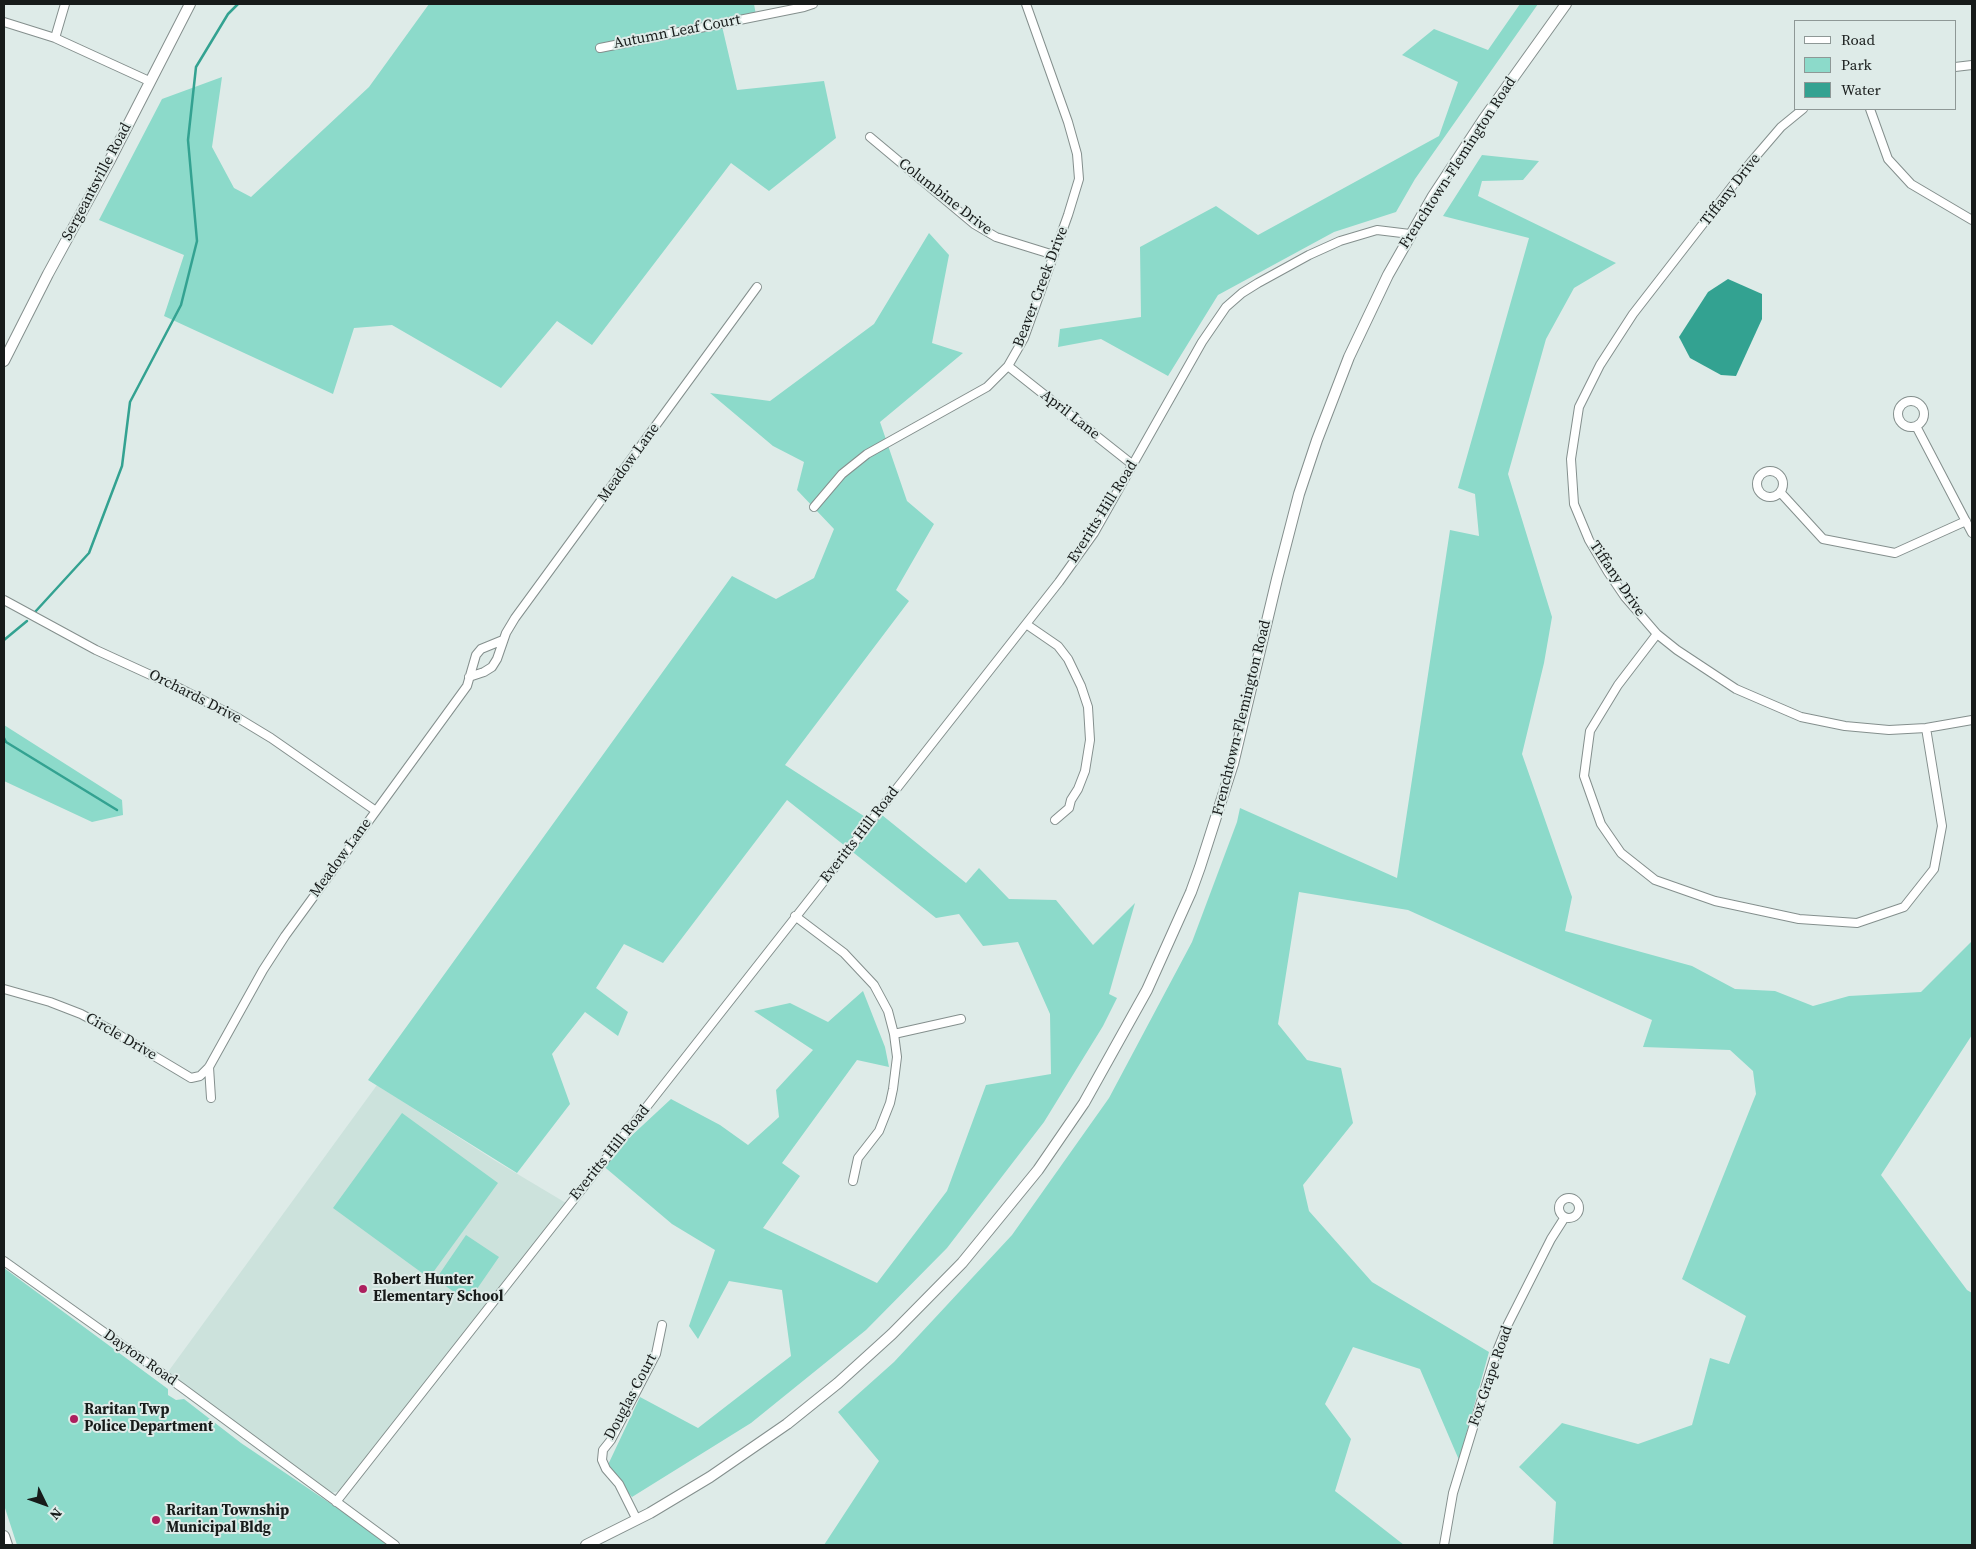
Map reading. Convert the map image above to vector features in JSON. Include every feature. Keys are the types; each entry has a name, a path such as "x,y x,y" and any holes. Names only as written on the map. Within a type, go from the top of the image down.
{"main road":[{"name":"Sergeantsville Road","path":"4,361 190,4"},
{"name":"Frenchtown-Flemington Road","path":"586,1545 637,1520 710,1477 786,1424 838,1383 892,1334 962,1263 1014,1201 1057,1143 1098,1081 1143,997 1191,892 1233,764 1284,551 1308,466 1349,356 1410,234 1483,120 1566,4"},
{"path":"4,1536 7,1545"}],"street":[{"path":"55,38 65,4"},
{"name":"Autumn Leaf Court","path":"600,48 813,4"},
{"name":"Beaver Creek Drive","path":"814,507 842,474 867,454 987,387 1008,366 1024,338 1079,179 1077,154 1062,104 1026,4"},
{"path":"4,22 55,38 149,82"},
{"path":"1956,67 1972,66"},
{"name":"Tiffany Drive","path":"1802,110 1781,127 1751,162 1633,314 1600,364 1579,407 1571,459 1574,504 1590,540 1608,572 1625,596 1657,634 1677,650 1736,689 1801,717 1846,726 1888,730 1926,728 1972,720"},
{"path":"1870,110 1888,158 1911,184 1972,220"},
{"name":"Columbine Drive","path":"870,137 974,224 996,238 1054,255"},
{"name":"Everitts Hill Road","path":"336,1502 1059,582 1094,533 1214,324 1226,307 1242,293 1309,255 1354,236 1378,230 1410,234"},
{"name":"Meadow Lane","path":"469,677 492,667 497,659 503,640 515,618 756,287"},
{"name":"April Lane","path":"1008,366 1133,465"},
{"path":"1916,426 1972,533"},
{"path":"1780,492 1823,539 1895,553 1966,521"},
{"name":"Orchards Drive","path":"4,600 96,650 180,688 238,718 271,738 376,811"},
{"path":"1026,624 1058,646 1068,659 1079,681 1088,707 1090,740 1085,771 1069,808 1055,820"},
{"path":"1657,634 1618,685 1590,731 1584,776 1601,824 1621,853 1655,880 1715,901 1799,919 1857,923 1904,907 1934,869 1942,826 1926,728"},
{"name":"Meadow Lane","path":"209,1067 262,970 284,936 467,686 476,655 481,649 503,640"},
{"path":"795,916 844,953 874,985 888,1010 894,1034 897,1057 890,1103 879,1131 858,1158 853,1180"},
{"name":"Circle Drive","path":"4,989 50,1002 88,1018 191,1078 200,1076 209,1067"},
{"path":"894,1034 961,1020"},
{"path":"209,1067 211,1098"},
{"name":"Fox Grape Road","path":"1444,1545 1453,1493 1495,1356 1508,1324 1551,1239 1565,1217"},
{"name":"Dayton Road","path":"4,1261 395,1545"},
{"name":"Douglas Court","path":"637,1520 619,1484 606,1469 602,1460 603,1450 611,1440 656,1354 662,1325"}],"shaded area":[{"name":"Robert Hunter Elementary School","path":"377,1085 494,1160 566,1203 340,1491 325,1494 165,1376"}],"green space":[{"path":"429,4 754,4 756,15 721,22 737,90 824,81 836,138 769,191 731,163 592,345 557,321 501,388 392,325 354,328 333,394 164,316 184,255 99,220 162,99 222,77 212,147 234,188 251,197 369,87"},
{"path":"1520,4 1538,4 1415,179 1396,212 1334,232 1218,295 1168,376 1101,339 1058,347 1060,329 1141,317 1140,247 1216,206 1258,235 1439,136 1458,82 1402,55 1434,29 1488,50"},
{"path":"1482,155 1539,161 1523,180 1482,181 1478,196 1616,263 1574,288 1546,339 1508,474 1552,617 1544,663 1522,754 1572,897 1565,931 1692,966 1735,989 1775,991 1813,1006 1849,996 1921,992 1972,941 1972,1035 1881,1175 1967,1290 1972,1293 1972,1545 1553,1545 1556,1502 1519,1467 1562,1423 1638,1444 1692,1425 1710,1358 1729,1364 1746,1316 1682,1279 1756,1094 1753,1071 1730,1050 1643,1047 1652,1020 1408,910 1299,892 1278,1024 1307,1060 1341,1068 1353,1123 1303,1185 1309,1211 1372,1282 1489,1352 1459,1460 1420,1369 1353,1347 1325,1404 1351,1439 1335,1491 1404,1545 824,1545 879,1461 838,1412 894,1362 1012,1235 1109,1098 1192,942 1237,822 1240,808 1397,878 1450,530 1479,536 1475,494 1458,488 1529,238 1443,216"},
{"path":"929,233 949,255 932,343 963,353 880,422 907,501 934,524 896,590 909,601 785,765 870,820 877,811 966,883 979,868 1009,899 1056,900 1093,945 1135,903 1109,994 1117,998 1103,1026 1044,1122 947,1248 866,1330 751,1423 632,1497 606,1469 640,1397 698,1428 791,1356 782,1290 729,1281 698,1339 689,1326 715,1250 672,1224 601,1164 671,1099 720,1125 748,1145 779,1117 776,1090 813,1050 754,1011 790,1003 828,1022 863,991 885,1047 889,1067 857,1060 782,1163 800,1176 763,1228 877,1283 947,1191 986,1085 1051,1074 1050,1014 1018,942 983,946 959,914 936,918 787,800 663,963 624,944 596,988 628,1012 618,1036 585,1012 552,1054 570,1104 517,1173 368,1080 732,576 776,599 814,578 834,529 797,490 804,462 773,446 710,393 770,401 874,324"},
{"path":"4,725 122,800 123,815 92,822 4,781"},
{"path":"402,1113 498,1183 429,1278 333,1208"},
{"path":"466,1235 499,1257 468,1302 436,1279"},
{"path":"4,1268 168,1389 168,1395 176,1400 184,1399 241,1443 349,1516 387,1545 17,1545 4,1505"}],"water":[{"path":"1728,279 1762,294 1762,319 1736,376 1721,375 1690,358 1679,337 1708,292"}],"waterway":[{"path":"35,612 89,553 122,466 130,402 181,305 197,241 188,140 196,67 228,14 238,4"},
{"path":"4,640 27,621"},
{"path":"4,738 6,742 117,810"}],"place":[{"name":"Robert Hunter Elementary School","path":"363,1289"},
{"name":"Raritan Twp Police Department","path":"74,1419"},
{"name":"Raritan Township Municipal Bldg","path":"156,1520"}]}
